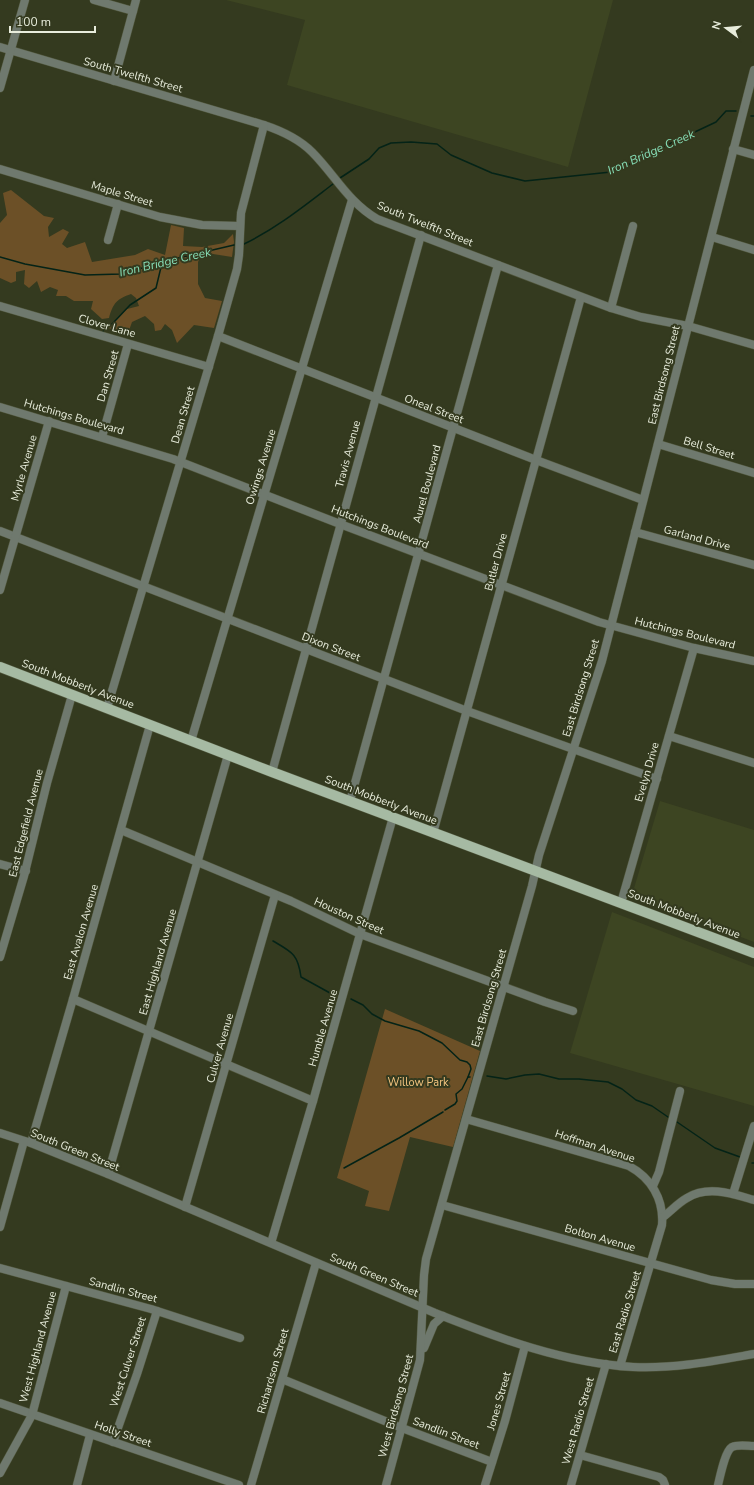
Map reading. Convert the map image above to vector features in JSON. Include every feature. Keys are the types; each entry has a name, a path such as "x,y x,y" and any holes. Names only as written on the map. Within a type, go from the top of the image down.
{"main road":[{"name":"South Mobberly Avenue","path":"0,667 272,772 754,953"}],"street":[{"path":"0,88 25,0"},
{"path":"94,0 133,11"},
{"path":"114,81 136,0"},
{"name":"South Twelfth Street","path":"0,47 285,132 305,146 322,163 352,200 367,213 377,219 611,308 688,326 754,345"},
{"name":"East Birdsong Street","path":"423,1308 425,1267 535,871 596,683 754,70"},
{"name":"Dean Street","path":"107,708 142,586 209,367 238,262 239,226 242,208 264,125"},
{"path":"733,149 754,155"},
{"name":"Maple Street","path":"0,169 160,217 202,225 239,226"},
{"name":"Owings Avenue","path":"191,741 352,200"},
{"path":"108,240 118,204"},
{"path":"611,308 633,226"},
{"name":"Travis Avenue","path":"272,772 421,235"},
{"path":"712,237 754,250"},
{"name":"Aurel Boulevard","path":"350,801 498,265"},
{"name":"Butler Drive","path":"433,833 581,297"},
{"name":"Clover Lane","path":"0,306 209,367"},
{"name":"Oneal Street","path":"218,336 536,460 644,500"},
{"name":"Dan Street","path":"102,437 128,344"},
{"name":"Hutchings Boulevard","path":"0,407 181,461 340,524 611,625 694,648 754,662"},
{"name":"Myrle Avenue","path":"0,590 48,421"},
{"name":"Bell Street","path":"658,444 754,473"},
{"name":"Dixon Street","path":"0,531 466,711 657,779"},
{"name":"Garland Drive","path":"635,532 754,565"},
{"name":"Evelyn Drive","path":"621,903 694,648"},
{"name":"East Edgefield Avenue","path":"0,957 26,871 47,782 72,695"},
{"name":"East Avalon Avenue","path":"0,1227 73,999 150,725"},
{"path":"669,736 754,763"},
{"name":"East Highland Avenue","path":"108,1174 228,755"},
{"name":"Humble Avenue","path":"271,1243 313,1101 393,817"},
{"name":"Houston Street","path":"121,830 275,895 360,934 573,1011"},
{"path":"0,864 26,871"},
{"name":"Culver Avenue","path":"185,1207 275,895"},
{"path":"73,999 313,1101"},
{"path":"653,1186 659,1172 680,1091"},
{"name":"Hoffman Avenue","path":"466,1119 629,1166 644,1176 653,1186 660,1203 663,1218"},
{"path":"733,1194 754,1126"},
{"name":"South Green Street","path":"0,1133 108,1174 423,1308 488,1334 525,1346 573,1358 620,1366 652,1367 682,1365 754,1354"},
{"path":"663,1218 687,1198 696,1194 714,1191 733,1194 754,1200"},
{"name":"Bolton Avenue","path":"442,1205 715,1281 735,1284 754,1284"},
{"name":"East Radio Street","path":"620,1366 651,1264 663,1218"},
{"name":"Richardson Street","path":"251,1485 316,1263"},
{"name":"Sandlin Street","path":"0,1268 157,1311 240,1338"},
{"name":"West Highland Avenue","path":"0,1473 32,1415 66,1286"},
{"name":"West Birdsong Street","path":"386,1485 421,1357 423,1308"},
{"name":"West Culver Street","path":"113,1442 157,1311"},
{"path":"421,1357 434,1324 443,1316"},
{"name":"Jones Street","path":"485,1485 525,1346"},
{"name":"West Radio Street","path":"571,1485 606,1364"},
{"name":"Sandlin Street","path":"282,1379 402,1428 492,1462"},
{"name":"Holly Street","path":"0,1403 239,1485"},
{"path":"77,1485 90,1435"},
{"path":"718,1485 730,1448 735,1446 754,1446"},
{"path":"580,1455 658,1477 663,1480 665,1485"}],"shaded area":[{"path":"226,0 613,0 568,167 287,85 305,20"},
{"path":"660,801 754,830 754,942 632,895"},
{"path":"612,912 754,967 754,1106 570,1053"}],"green space":[{"path":"11,190 44,216 54,218 48,227 49,237 63,229 69,232 62,244 67,248 85,242 92,262 135,255 148,249 165,255 171,225 184,228 183,246 202,247 224,243 233,234 234,242 232,257 213,254 201,255 198,262 198,284 205,298 222,301 214,328 194,325 177,343 172,330 165,324 161,330 155,331 154,324 145,316 132,322 127,336 109,328 127,309 139,306 136,298 131,294 116,302 109,318 102,319 91,309 93,301 74,301 66,296 56,296 58,290 50,287 41,292 37,281 29,288 24,284 25,270 16,272 16,281 11,283 0,278 0,223 7,215 3,193"},
{"name":"Willow Park","path":"385,1009 480,1051 453,1147 410,1137 389,1211 365,1206 369,1191 337,1178"}],"waterway":[{"name":"Iron Bridge Creek","path":"340,178 369,159 379,148 391,143 411,142 437,144 451,155 492,173 525,181 611,172 649,156 663,147 716,122 726,111 736,111"},
{"name":"Iron Bridge Creek","path":"244,244 279,224 333,184"},
{"name":"Iron Bridge Creek","path":"0,257 25,264 85,275 121,274 174,259 234,245"},
{"path":"102,332 130,305 156,288 162,263"},
{"path":"273,941 293,954 298,963 301,977 330,993 338,993"},
{"path":"351,999 363,1005 372,1014 385,1021 419,1031 442,1043 460,1060 467,1062 470,1065 471,1069 468,1077"},
{"path":"487,1076 506,1079 539,1074 559,1079 579,1079 608,1082 622,1089 636,1100 652,1106 668,1117"},
{"path":"445,1110 455,1104 457,1101 456,1094 462,1089 468,1077 470,1077"},
{"path":"344,1168 443,1112"},
{"path":"677,1122 715,1148 740,1157"}]}
